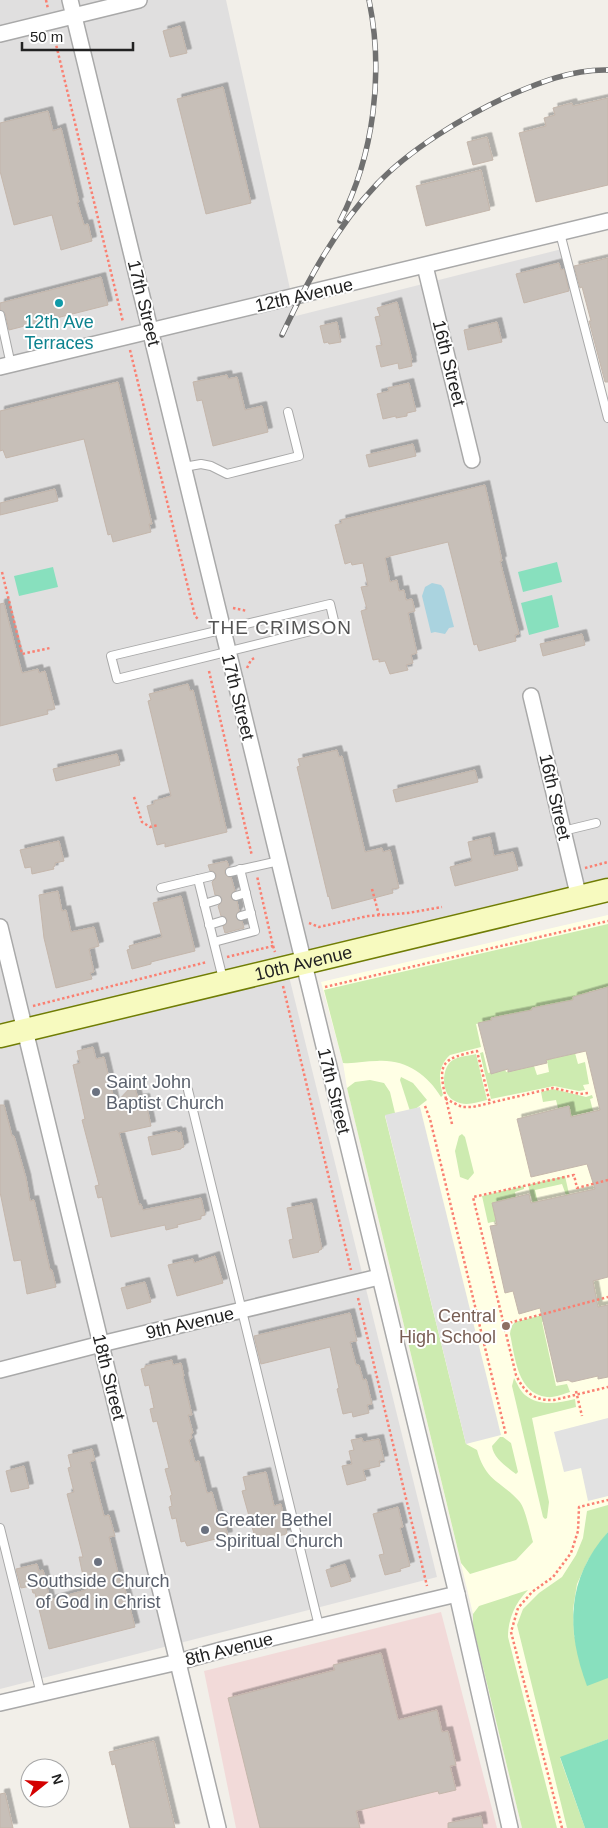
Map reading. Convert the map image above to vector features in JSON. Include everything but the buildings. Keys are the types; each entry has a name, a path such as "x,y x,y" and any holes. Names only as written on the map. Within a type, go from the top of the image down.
{"main road":[{"name":"10th Avenue","path":"0,1036 608,890"}],"street":[{"name":"17th Street","path":"70,0 457,1594 510,1828"},
{"path":"0,34 138,0"},
{"name":"12th Avenue","path":"6,366 608,221"},
{"name":"16th Street","path":"425,266 472,460"},
{"name":"16th Street","path":"531,696 578,898"},
{"name":"18th Street","path":"0,927 218,1828"},
{"name":"9th Avenue","path":"0,1370 379,1277"},
{"name":"8th Avenue","path":"0,1703 457,1594"}],"lane":[{"path":"560,233 608,418"},
{"path":"0,315 6,366"},
{"path":"184,467 201,464 211,466 227,474 299,456 288,412"},
{"path":"330,604 335,625 227,653 117,679 111,656 330,604"},
{"path":"563,831 596,823"},
{"path":"230,872 279,861"},
{"path":"214,942 255,931 240,870"},
{"path":"161,888 211,876"},
{"path":"198,879 224,983"},
{"path":"236,896 246,893"},
{"path":"204,904 217,900"},
{"path":"241,916 251,913"},
{"path":"210,925 222,921"},
{"path":"188,1090 320,1626"},
{"path":"0,1528 41,1694"}],"path":[{"path":"46,0 194,616 198,619"},
{"path":"2,572 22,654 50,648"},
{"path":"229,602 234,608 249,611"},
{"path":"247,676 247,666 257,656"},
{"path":"134,797 142,822 150,827 158,825"},
{"path":"572,871 608,862"},
{"path":"372,890 379,915"},
{"path":"308,922 313,926 319,927 368,916 408,913 442,907"},
{"path":"310,991 608,921"},
{"path":"452,1124 441,1077 447,1061 452,1057 477,1051 490,1103"},
{"path":"446,1099 462,1107 473,1107 553,1088 580,1094 588,1093"},
{"path":"424,1106 430,1119 506,1435"},
{"path":"608,1180 577,1188 574,1175 473,1197 516,1375 522,1387 532,1397 546,1401 608,1387"},
{"path":"505,1324 608,1297"},
{"path":"577,1393 582,1416"},
{"path":"562,1828 511,1632 518,1608 532,1592 553,1576 571,1552 578,1531 579,1506 608,1500"}],"shaded area":[{"path":"0,0 226,0 296,316 566,248 608,418 608,877 284,956 437,1577 0,1689"},
{"name":"Central High School","path":"608,915 608,1828 522,1828 473,1626 473,1614 347,1088 343,1063 321,982"},
{"path":"420,1107 501,1435 466,1444 385,1115"},
{"path":"608,1418 608,1496 588,1501 581,1468 564,1472 554,1432"},
{"path":"441,1612 497,1828 236,1828 204,1671"}],"green space":[{"path":"557,562 562,582 523,592 518,572"},
{"path":"53,567 58,587 19,596 14,576"},
{"path":"552,595 559,627 529,635 521,603"},
{"path":"608,924 608,989 607,987 588,992 573,997 573,1000 551,1006 550,1004 511,1016 510,1014 491,1018 491,1020 476,1024 481,1047 450,1055 446,1060 440,1074 443,1095 441,1097 429,1081 406,1065 387,1061 343,1063 324,990"},
{"path":"483,1052 488,1073 505,1069 506,1072 534,1066 537,1075 549,1072 547,1060 575,1053 578,1064 585,1062 589,1084 583,1085 585,1090 579,1091 554,1086 491,1099 480,1053"},
{"path":"476,1054 487,1100 470,1104 457,1102 449,1097 446,1092 444,1080 446,1068 455,1059"},
{"path":"401,1077 413,1083 427,1100 413,1111 410,1111 400,1080"},
{"path":"370,1080 384,1083 390,1092 395,1113 385,1116 466,1444 477,1450 489,1475 519,1501 533,1542 516,1560 470,1574 461,1563 347,1088 355,1082"},
{"path":"553,1089 586,1097 592,1095 593,1098 590,1099 593,1111 571,1116 569,1106 558,1108 556,1100 543,1102 541,1092"},
{"path":"462,1134 465,1137 474,1173 468,1180 460,1177 455,1151 459,1136"},
{"path":"565,1176 569,1194 566,1195 562,1184 535,1190 538,1203 533,1203 528,1185"},
{"path":"524,1186 524,1189 515,1192 516,1197 492,1203 497,1221 488,1223 482,1196"},
{"path":"554,1312 554,1318 542,1322 556,1386 567,1384 570,1392 547,1397 529,1389 523,1382 516,1363 510,1334 511,1327 515,1322"},
{"path":"514,1378 523,1393 531,1399 543,1403 556,1403 575,1399 576,1407 532,1418 549,1502 547,1518 545,1519 512,1386"},
{"path":"500,1437 511,1443 518,1472 516,1474 501,1462 493,1450 492,1446"},
{"path":"608,1505 608,1532 588,1560 577,1584 573,1609 574,1636 608,1678 608,1739 560,1758 585,1828 567,1828 517,1625 523,1609 539,1593 562,1577 576,1555 583,1538 587,1511"},
{"path":"608,1532 608,1678 587,1686 576,1645 573,1625 574,1606 577,1587 584,1568 594,1550"},
{"path":"528,1590 519,1600 513,1612 509,1624 508,1637 557,1828 522,1828 473,1626 473,1614 479,1606"},
{"path":"608,1739 608,1828 585,1828 560,1757"}],"water":[{"path":"432,583 441,585 444,589 454,627 449,628 445,634 431,633 422,596 425,587"}],"railway":[{"path":"340,221 352,196 361,169 373,113 376,56 369,0"},
{"path":"282,335 312,275 348,218 390,171 437,135 472,114 506,97 568,74 608,70"}],"place":[{"name":"12th Ave Terraces","path":"59,303"},
{"name":"Saint John Baptist Church","path":"96,1092"},
{"name":"Central High School","path":"506,1326"},
{"name":"Greater Bethel Spiritual Church","path":"205,1530"},
{"name":"Southside Church of God in Christ","path":"98,1562"}],"district":[{"name":"THE CRIMSON","path":"280,627"}]}
